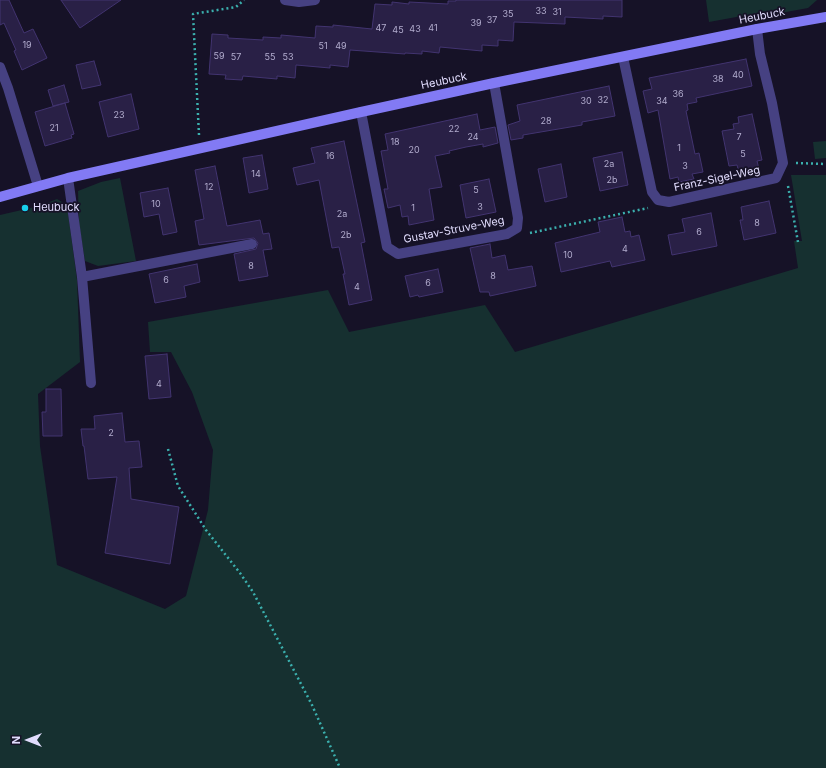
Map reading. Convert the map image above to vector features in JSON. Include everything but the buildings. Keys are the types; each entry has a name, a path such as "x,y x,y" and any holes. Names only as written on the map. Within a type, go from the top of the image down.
{"street":[{"path":"285,0 299,2 315,0"},
{"name":"Heubuck","path":"0,197 68,178 200,147 494,83 757,29 826,17"},
{"path":"757,29 760,54 772,103 783,163 778,174"},
{"path":"623,57 652,192 658,200"},
{"path":"0,67 8,88 38,186"},
{"name":"Gustav-Struve-Weg","path":"361,112 387,247 398,254 507,234 517,228 518,218 494,83"},
{"name":"Franz-Sigel-Weg","path":"658,200 669,202 776,178 778,174"},
{"path":"68,178 82,277 91,383"},
{"path":"82,277 252,244"}],"path":[{"path":"200,147 193,14 236,7 244,0"},
{"path":"783,163 826,164"},
{"path":"778,174 787,181 798,242"},
{"path":"517,228 531,234 648,208 658,200"},
{"path":"168,449 178,486 206,530 253,592 312,706 340,768"}],"green space":[{"path":"706,0 817,0 808,8 775,14 769,11 709,22"},
{"path":"826,141 826,158 815,159 813,142"},
{"path":"791,175 826,175 826,768 0,768 0,215 39,206 57,199 67,205 77,280 80,362 38,394 40,446 57,565 165,609 186,596 208,510 213,450 192,392 171,352 150,352 148,322 328,290 349,332 485,305 515,352 798,268 794,241 802,241"},
{"path":"120,178 136,261 98,266 85,261 79,224 78,191 101,182"}],"place":[{"name":"Heubuck","path":"25,208"}]}
